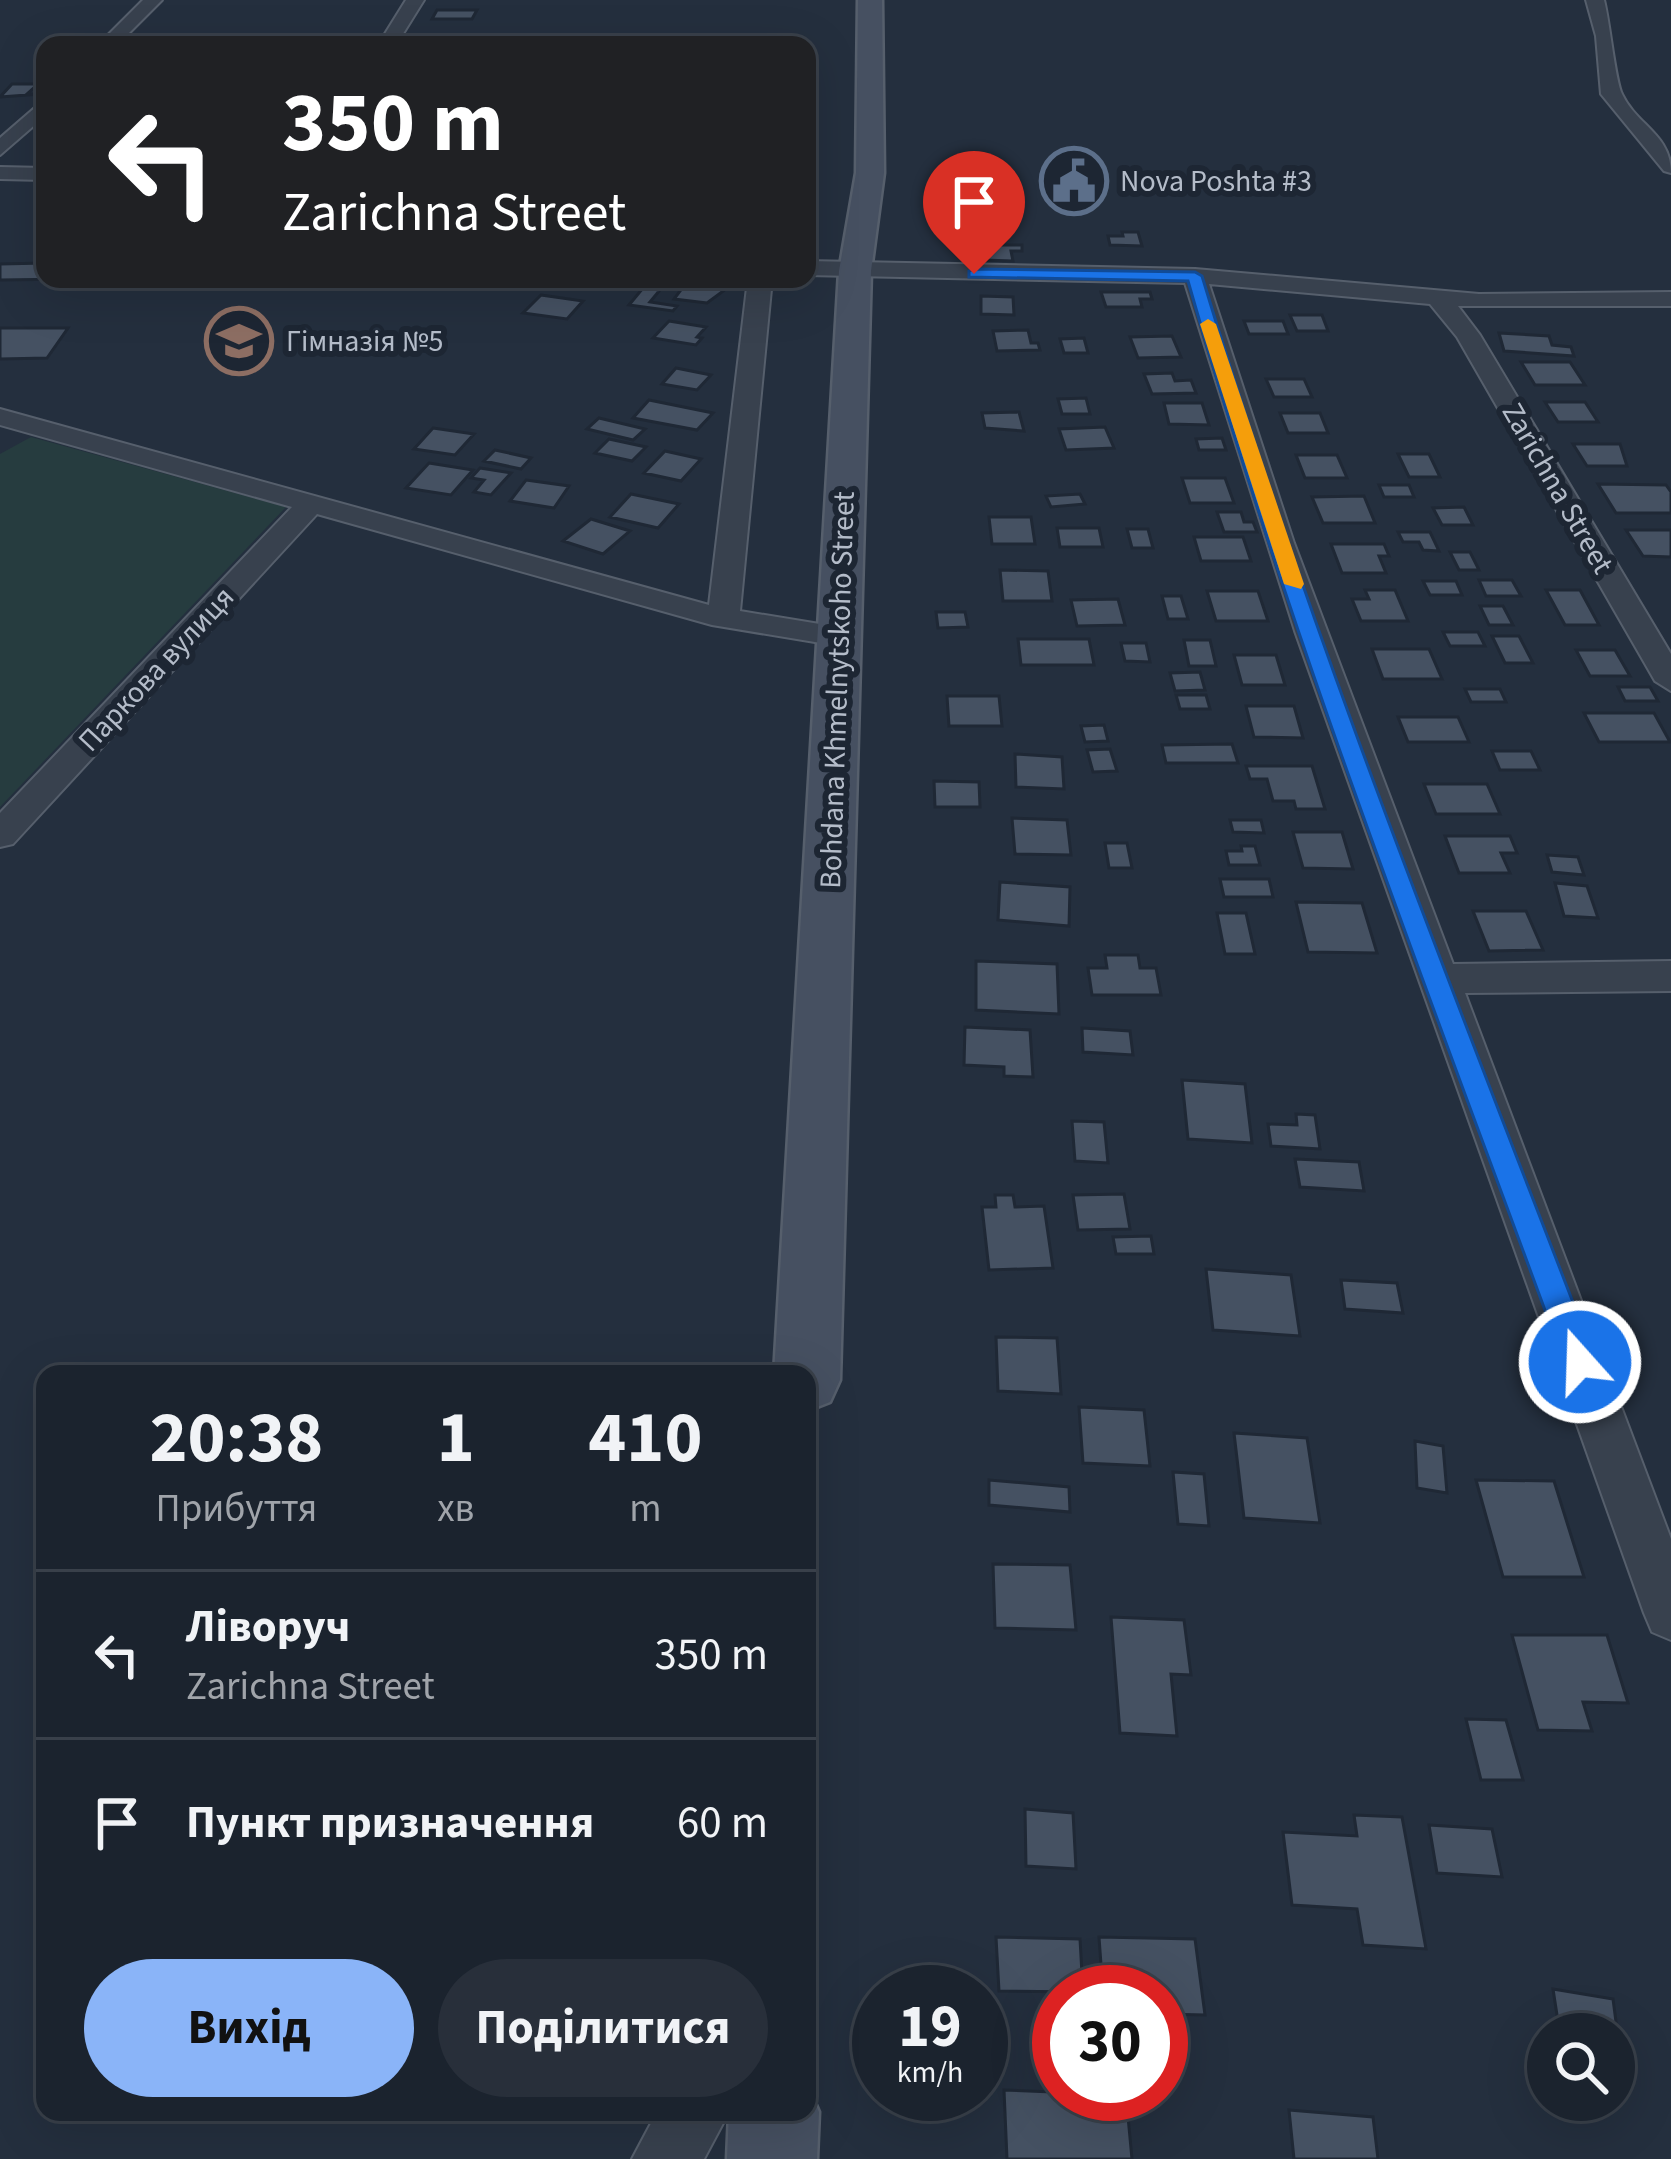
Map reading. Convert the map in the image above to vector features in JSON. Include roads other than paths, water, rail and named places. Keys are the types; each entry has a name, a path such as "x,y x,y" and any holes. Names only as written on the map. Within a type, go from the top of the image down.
{"main road":[{"name":"Bohdana Khmelnytskoho Street","path":"808,1365 855,271 870,173 870,0"},
{"path":"772,2159 774,2121"}],"street":[{"path":"116,36 153,0"},
{"path":"393,36 415,0"},
{"path":"1595,0 1606,36 1611,94 1671,167"},
{"path":"0,148 36,114"},
{"path":"0,173 36,174"},
{"path":"816,269 1195,276 1439,299 1549,303 1671,299"},
{"path":"1195,276 1224,377 1358,769 1671,1613"},
{"path":"723,617 740,504 759,288"},
{"name":"Zarichna Street","path":"1439,299 1468,335 1671,681"},
{"path":"6,423 723,617 839,636"},
{"name":"Паркова вулиця","path":"0,835 312,503"},
{"path":"1439,979 1671,976"},
{"path":"665,2159 691,2121"}],"place":[{"name":"Nova Poshta #3","path":"1074,181"},
{"name":"Гімназія №5","path":"239,341"}]}
